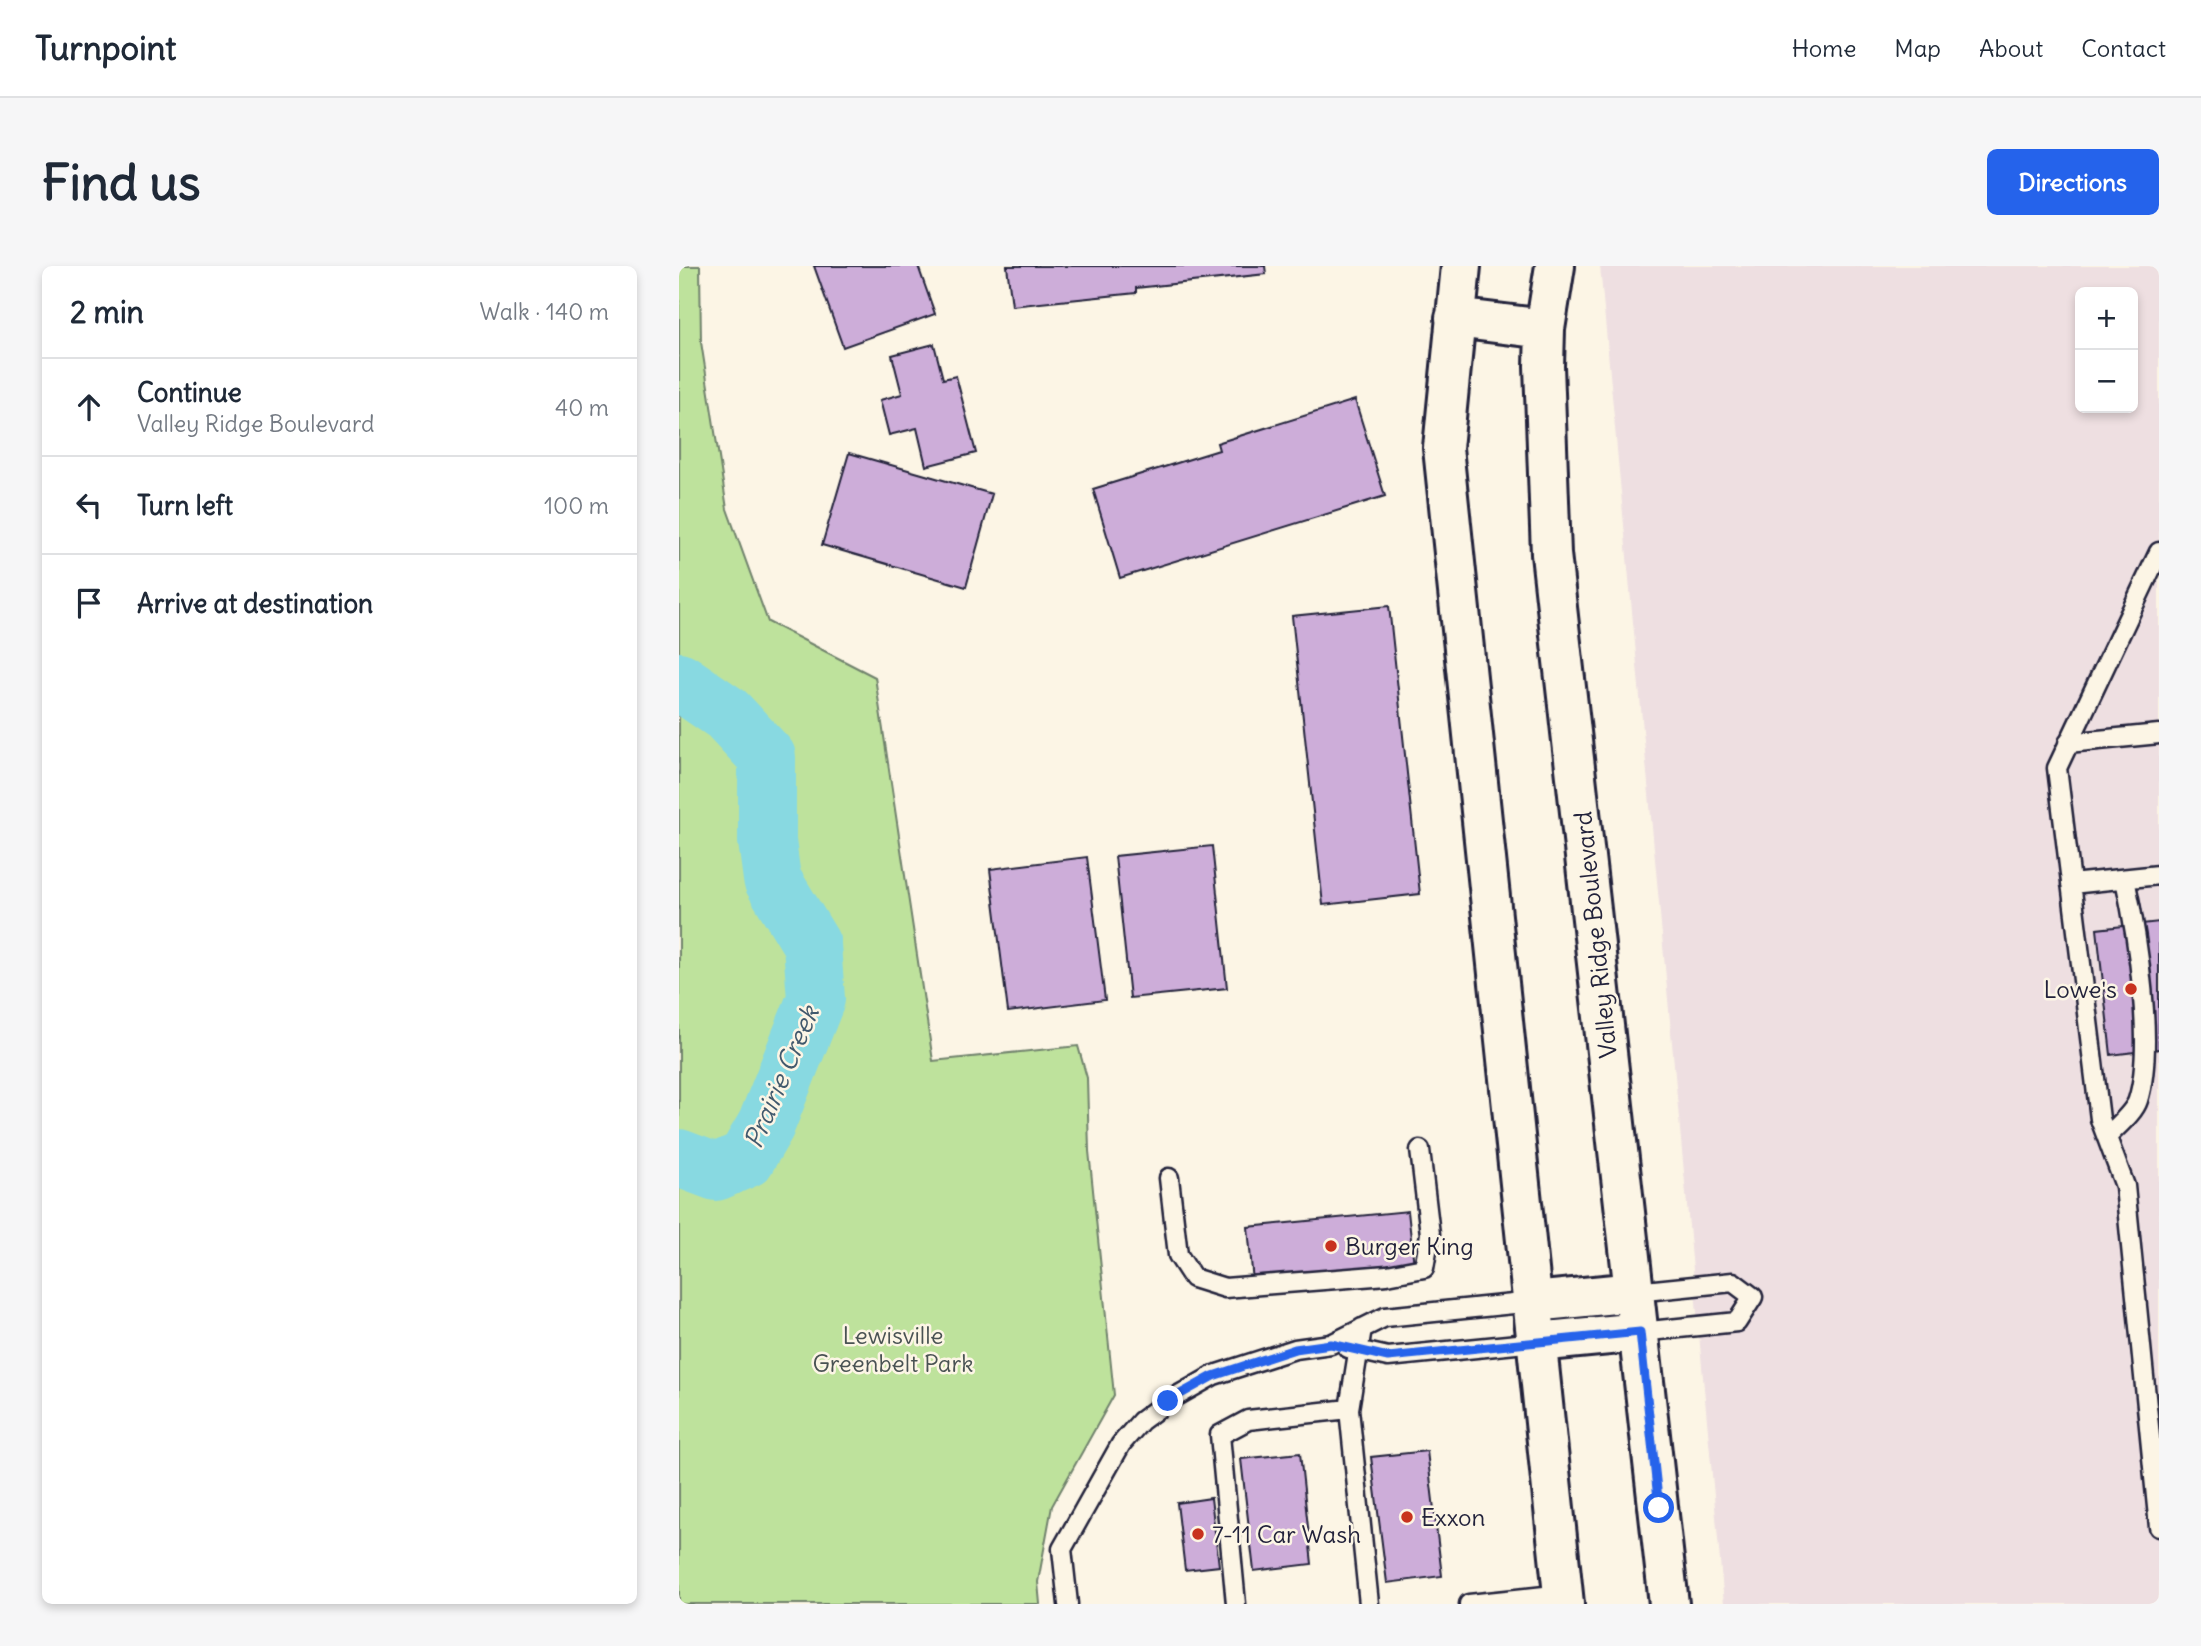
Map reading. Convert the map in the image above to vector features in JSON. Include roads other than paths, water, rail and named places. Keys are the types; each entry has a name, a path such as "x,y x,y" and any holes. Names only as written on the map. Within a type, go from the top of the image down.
{"main road":[{"path":"1461,266 1443,448 1564,1599"},
{"name":"Valley Ridge Boulevard","path":"1555,266 1545,329 1551,554 1669,1604"},
{"path":"1455,318 1545,329"},
{"path":"1533,1302 1635,1292"},
{"path":"1537,1342 1640,1332"}],"lane":[{"path":"2159,552 2057,768 2100,1119 2125,1186 2159,1527"},
{"path":"2068,743 2159,734"},
{"path":"2071,884 2159,875"},
{"path":"2107,1137 2137,1102 2145,1062 2139,976 2125,879"},
{"path":"1169,1178 1178,1255 1193,1278 1225,1288 1387,1275 1424,1268 1430,1234 1420,1150"},
{"path":"1635,1292 1734,1282 1753,1297 1737,1322 1640,1332"},
{"path":"1068,1604 1062,1549 1121,1444 1142,1421 1168,1401 1213,1376 1295,1349 1331,1344 1385,1318 1533,1302"},
{"path":"1362,1328 1349,1409 1369,1604"},
{"path":"1331,1344 1388,1357 1537,1342"},
{"path":"1236,1604 1220,1435 1248,1420 1349,1409"},
{"path":"1469,1604 1564,1599"}],"waterway":[{"name":"Prairie Creek","path":"679,681 727,714 767,757 767,841 772,879 812,945 816,999 766,1125 746,1159 716,1172 679,1158"}],"place":[{"name":"Lowe's","path":"2131,989"},
{"name":"Burger King","path":"1331,1246"},
{"name":"Exxon","path":"1407,1517"},
{"name":"7-11 Car Wash","path":"1198,1534"}],"park label":[{"name":"Lewisville Greenbelt Park","path":"893,1349"}]}
